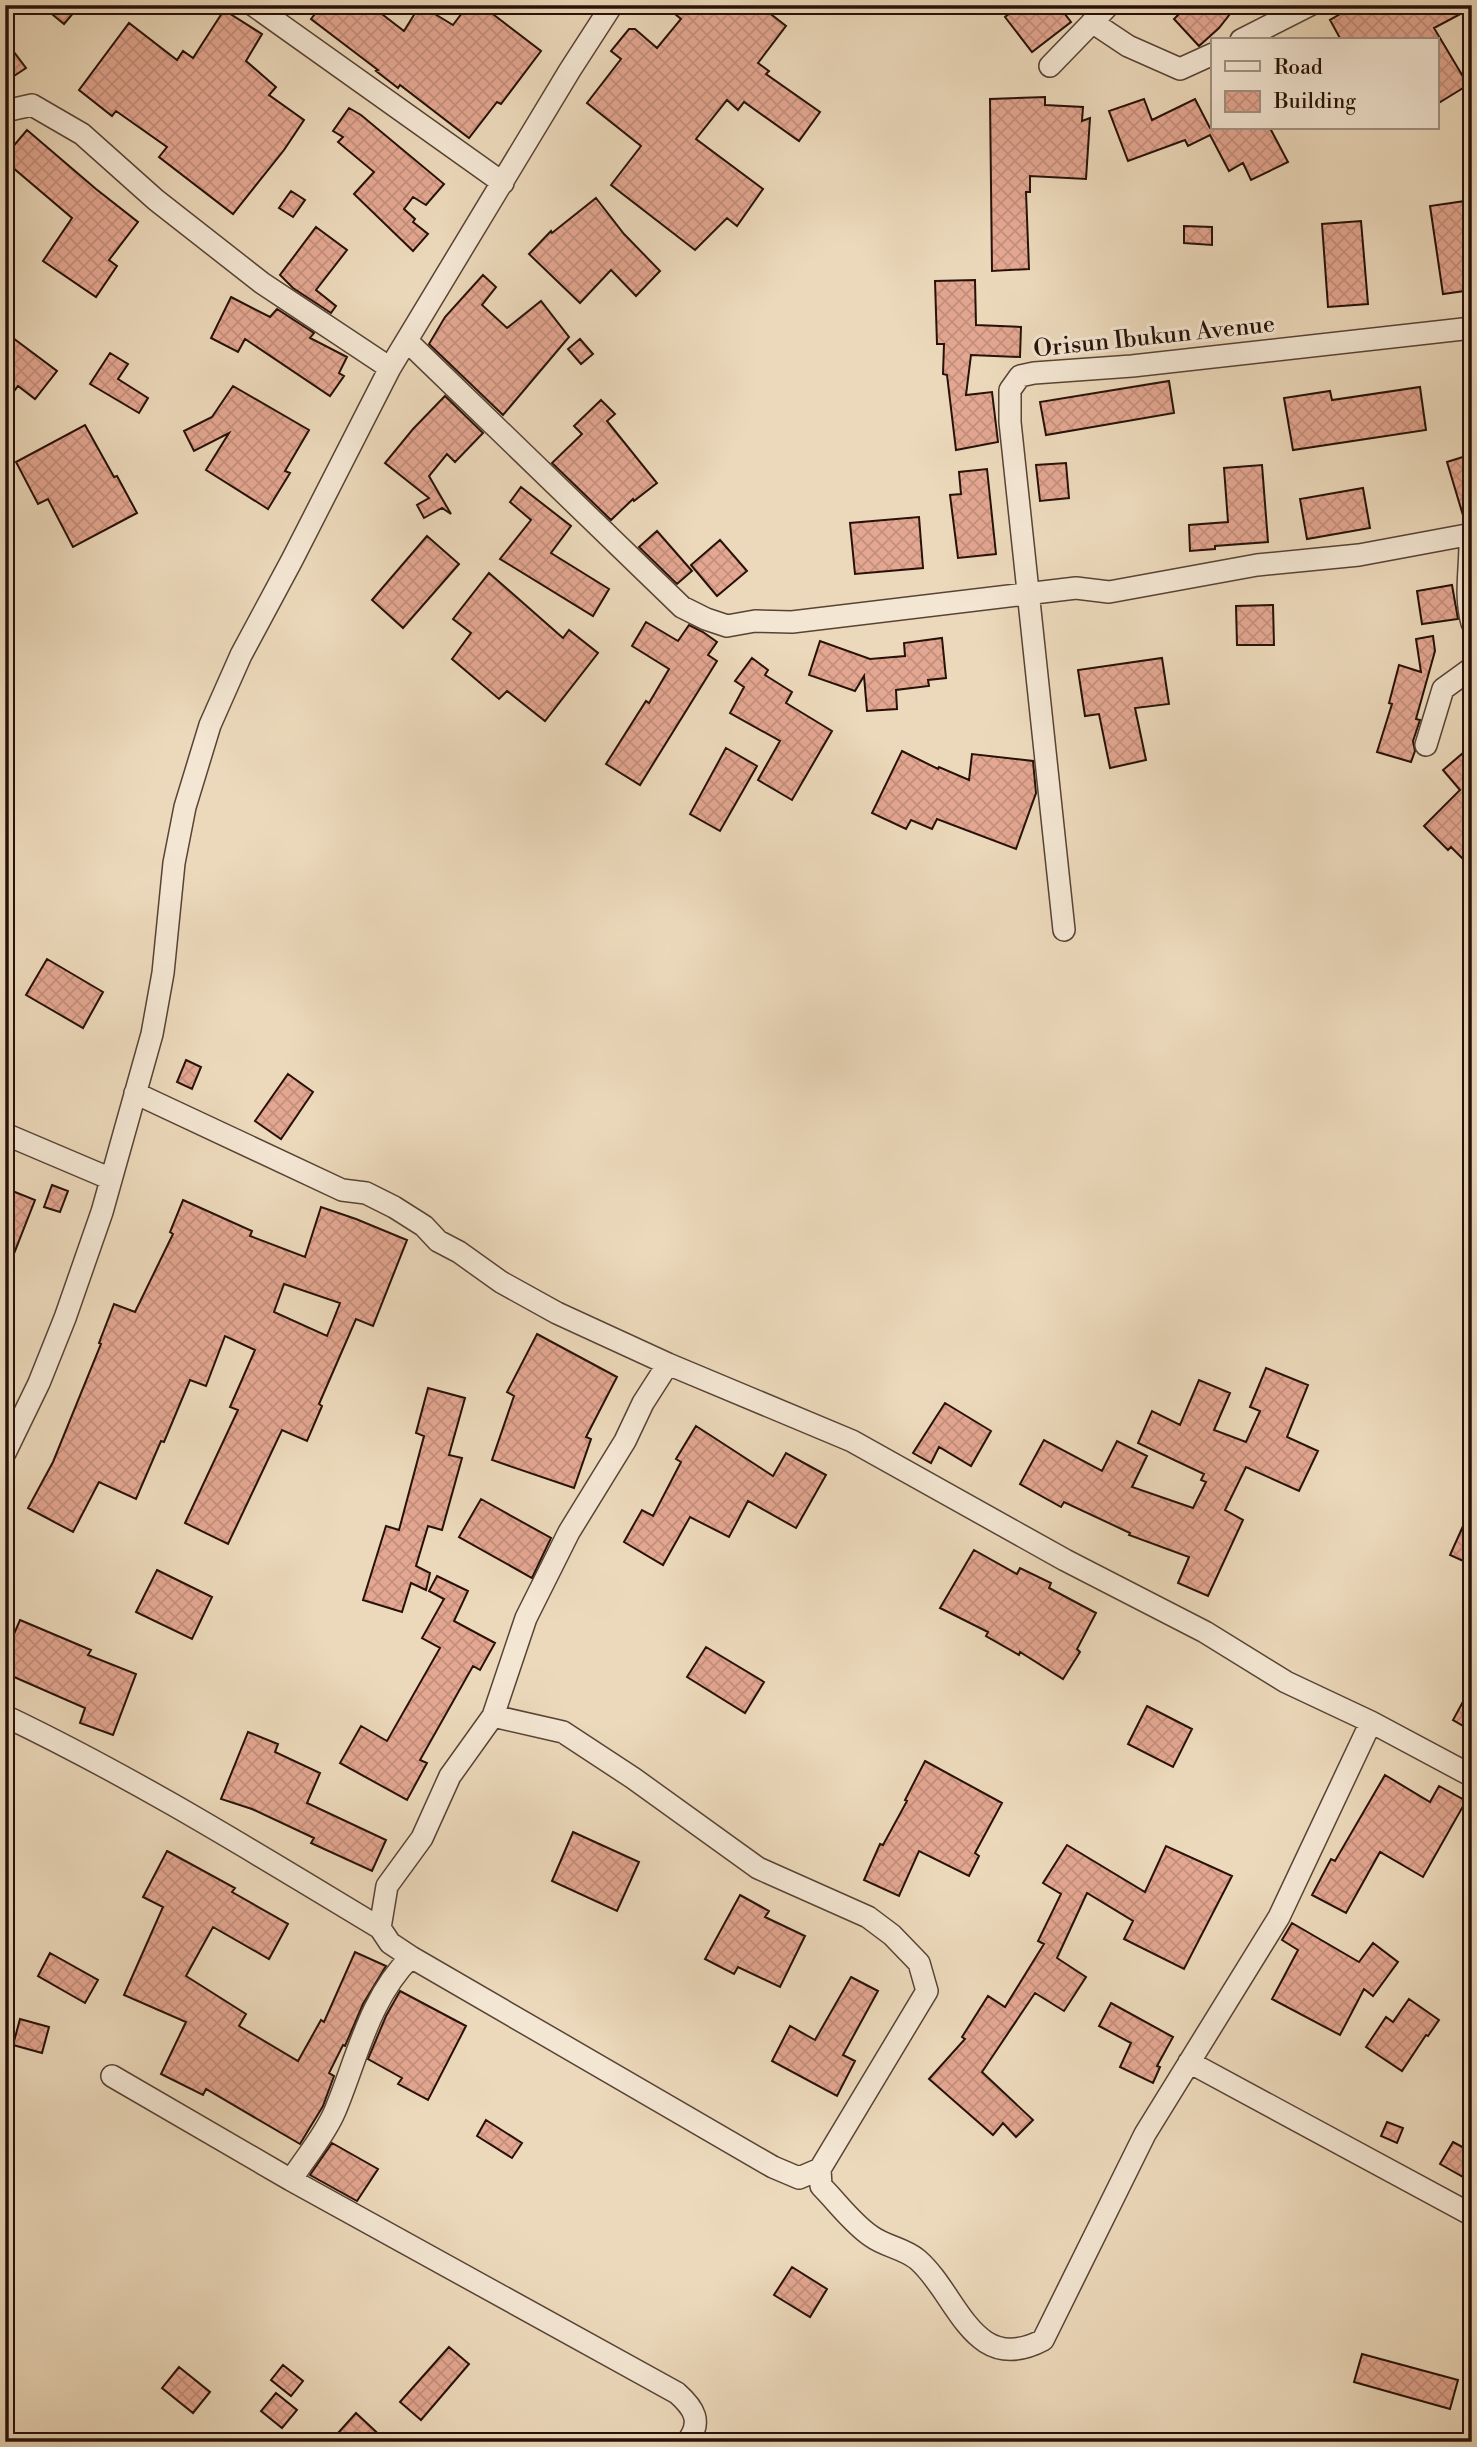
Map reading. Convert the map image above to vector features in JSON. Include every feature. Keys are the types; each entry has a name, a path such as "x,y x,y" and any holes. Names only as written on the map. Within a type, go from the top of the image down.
{"street":[{"path":"254,5 503,183"},
{"path":"5,1453 39,1383 65,1318 111,1179 152,1034 163,973 174,863 185,807 210,725 241,655 390,368 612,5"},
{"path":"1050,66 1109,5"},
{"path":"1245,38 1310,5"},
{"path":"1092,22 1128,46 1180,69 1211,55"},
{"path":"5,111 32,106 82,134 156,200 261,283 390,368"},
{"name":"Orisun Ibukun Avenue","path":"1063,930 1010,422 1010,390 1020,376 1472,328"},
{"path":"407,341 682,607 727,626 755,621 792,622 1076,588 1109,592 1257,565 1359,555 1471,535 1467,603 1472,624"},
{"path":"1426,745 1443,689 1472,668"},
{"path":"135,1093 342,1190 366,1193 424,1226 438,1241 459,1252 501,1282 557,1313 668,1364 852,1441 1065,1560 1205,1632 1286,1682 1371,1722 1472,1776"},
{"path":"5,1134 111,1179"},
{"path":"380,1928 387,1886 422,1838 450,1776 493,1716 526,1618 569,1532 668,1364"},
{"path":"5,1716 89,1758 241,1844 380,1928 390,1942 411,1957 773,2167 799,2178 820,2169"},
{"path":"493,1716 563,1732 633,1778 758,1868 868,1917 892,1935 919,1963 927,1991 820,2169 821,2186 869,2235 891,2247 909,2252 923,2264 956,2313 976,2333 999,2350 1026,2349 1043,2340 1145,2134 1279,1917 1371,1722"},
{"path":"291,2180 334,2114 372,2014 398,1970 411,1957"},
{"path":"1189,2062 1472,2215"},
{"path":"112,2076 291,2180 677,2393 689,2404 696,2418 695,2433 687,2442"}],"building":[{"path":"41,5 80,5 64,24"},
{"path":"322,5 370,5 404,31 420,5 453,25 468,5 481,5 541,51 501,104 497,102 469,138 400,85 398,88 311,19"},
{"path":"664,5 759,5 786,26 758,63 769,71 766,74 820,112 799,141 744,102 738,110 727,100 696,139 763,189 737,226 727,218 695,250 611,185 641,146 587,103 621,59 611,51 629,29 635,29 657,48 681,19"},
{"path":"1020,5 1058,5 1071,22 1032,52 1005,17"},
{"path":"1188,5 1237,5 1219,28 1199,46 1174,19"},
{"path":"1356,5 1472,5 1472,8 1434,28 1468,85 1438,103 1438,38 1340,38 1330,20"},
{"path":"224,10 262,34 246,61 276,87 269,95 304,120 284,150 233,214 159,157 167,147 116,111 112,116 79,90 129,23 177,60 183,51 193,58"},
{"path":"5,40 26,68 5,82"},
{"path":"1045,97 1045,105 1083,107 1082,121 1090,118 1086,179 1030,176 1030,192 1026,192 1029,269 992,271 990,99"},
{"path":"1144,99 1152,120 1195,99 1211,130 1271,130 1288,162 1251,180 1243,163 1229,171 1210,135 1188,146 1185,140 1128,161 1109,111"},
{"path":"349,108 444,184 426,205 413,197 404,209 415,219 413,222 428,234 413,251 354,194 374,172 338,142 343,137 333,131"},
{"path":"27,130 138,222 109,260 117,266 96,297 43,261 72,218 5,161 5,156"},
{"path":"291,191 305,200 293,217 279,208"},
{"path":"596,198 624,234 660,271 636,296 611,270 580,303 529,254 551,231 552,233"},
{"path":"1472,200 1472,290 1443,294 1430,206"},
{"path":"1361,221 1368,304 1328,307 1322,224"},
{"path":"1184,226 1212,227 1212,245 1184,243"},
{"path":"316,227 347,250 316,290 336,306 331,313 293,288 280,275"},
{"path":"483,275 496,287 482,305 507,328 541,301 569,337 503,415 429,344 445,317"},
{"path":"975,280 976,325 1021,327 1020,357 971,355 966,395 992,392 998,442 956,450 947,375 943,374 944,344 937,344 935,281"},
{"path":"231,297 270,317 277,309 314,333 310,338 347,357 339,373 344,376 330,396 245,339 238,352 211,338"},
{"path":"13,338 57,371 35,399 18,386 5,403 5,349"},
{"path":"580,339 593,354 581,364 568,349"},
{"path":"110,353 128,364 118,379 148,398 139,413 90,384"},
{"path":"1169,381 1174,413 1046,435 1040,402"},
{"path":"233,386 309,430 285,471 290,473 268,509 206,470 229,433 194,451 184,431 212,417"},
{"path":"1420,387 1426,430 1293,450 1284,398 1330,391 1332,400"},
{"path":"445,396 483,433 455,462 447,454 429,476 451,514 442,508 424,518 417,505 429,498 385,463"},
{"path":"601,400 615,414 607,421 657,483 634,501 633,499 611,520 552,463 582,434 574,426"},
{"path":"85,425 137,513 73,547 48,499 38,504 16,462"},
{"path":"1472,454 1472,521 1465,522 1447,462"},
{"path":"1066,463 1069,498 1040,501 1036,465"},
{"path":"1262,465 1268,542 1215,546 1215,549 1190,551 1189,525 1228,522 1224,468"},
{"path":"987,469 996,554 958,558 950,495 961,494 959,472"},
{"path":"521,487 571,526 551,553 609,589 593,616 500,559 531,520 510,502"},
{"path":"1363,488 1370,528 1307,539 1300,499"},
{"path":"919,517 923,568 855,574 850,523"},
{"path":"657,531 692,571 677,584 639,547"},
{"path":"427,536 459,564 403,628 372,600"},
{"path":"720,540 747,571 717,596 691,565"},
{"path":"489,573 563,638 569,630 598,653 545,721 507,691 499,699 452,659 471,633 453,619"},
{"path":"1452,585 1458,619 1422,624 1417,591"},
{"path":"1273,605 1274,645 1237,645 1236,606"},
{"path":"646,622 678,641 689,625 703,632 717,642 708,655 717,661 640,785 606,764 646,701 649,703 669,669 632,646"},
{"path":"1433,636 1435,651 1416,719 1420,720 1413,741 1415,751 1411,762 1377,752 1392,704 1389,703 1399,665 1421,672 1416,639"},
{"path":"942,638 946,678 928,680 929,686 896,690 897,709 867,711 864,676 855,691 809,675 820,641 870,659 905,656 904,643"},
{"path":"752,658 768,670 765,675 792,692 786,703 832,731 792,800 758,780 780,741 730,713 744,687 735,681"},
{"path":"1162,658 1169,704 1135,708 1146,760 1110,768 1099,714 1085,716 1078,670"},
{"path":"726,748 757,766 720,831 690,814"},
{"path":"902,751 938,769 939,767 969,780 972,754 1033,761 1036,793 1016,849 937,819 932,829 911,820 906,829 872,813"},
{"path":"1463,753 1472,763 1472,868 1451,847 1448,850 1424,826 1460,790 1443,770"},
{"path":"47,959 103,992 83,1028 26,995"},
{"path":"186,1060 201,1067 192,1089 177,1082"},
{"path":"288,1074 313,1092 281,1139 255,1121"},
{"path":"52,1185 68,1191 60,1212 44,1207"},
{"path":"5,1188 35,1200 6,1274 5,1274"},
{"path":"183,1200 252,1231 250,1236 305,1257 321,1207 407,1240 373,1326 356,1319 319,1404 322,1406 307,1441 282,1430 228,1544 185,1523 238,1410 230,1407 255,1350 225,1336 206,1386 190,1380 136,1499 99,1482 73,1532 28,1508 53,1462 101,1344 99,1343 114,1304 135,1312 173,1234 170,1232","holes":["284,1284 340,1303 327,1336 274,1312"]},
{"path":"537,1334 617,1377 586,1437 591,1439 574,1488 492,1460 514,1396 507,1392"},
{"path":"1266,1368 1308,1385 1287,1437 1318,1451 1299,1491 1246,1467 1225,1510 1243,1520 1208,1596 1178,1583 1189,1557 1129,1535 1130,1533 1064,1502 1061,1507 1020,1484 1044,1440 1102,1471 1117,1441 1147,1456 1132,1487 1193,1508 1206,1482 1201,1480 1204,1474 1138,1443 1152,1411 1180,1425 1199,1380 1230,1393 1214,1430 1246,1442 1260,1411 1250,1407"},
{"path":"428,1388 465,1398 449,1455 462,1458 442,1530 428,1526 416,1566 430,1573 426,1590 411,1583 402,1612 363,1600 386,1526 399,1530 424,1436 416,1433"},
{"path":"945,1403 991,1431 971,1466 939,1447 931,1463 913,1453"},
{"path":"696,1426 773,1476 786,1453 826,1475 796,1528 748,1501 729,1537 690,1517 663,1565 624,1542 642,1510 653,1516 681,1462 676,1459"},
{"path":"481,1499 551,1538 532,1578 459,1537"},
{"path":"1472,1506 1472,1565 1450,1555"},
{"path":"974,1550 1017,1574 1020,1568 1051,1583 1049,1588 1096,1613 1077,1649 1080,1652 1063,1679 1020,1652 1019,1655 986,1636 988,1632 940,1608"},
{"path":"157,1570 212,1597 192,1639 136,1612"},
{"path":"437,1576 468,1591 454,1621 495,1643 480,1670 473,1666 420,1760 427,1763 407,1800 340,1763 361,1726 387,1741 440,1648 422,1638 444,1599 429,1591"},
{"path":"20,1620 91,1650 88,1655 136,1674 113,1735 80,1723 85,1708 5,1673 5,1655"},
{"path":"706,1647 764,1682 745,1713 687,1677"},
{"path":"1472,1685 1472,1731 1453,1720"},
{"path":"1147,1706 1192,1729 1173,1767 1128,1744"},
{"path":"248,1732 278,1744 275,1752 320,1773 307,1803 386,1840 372,1871 311,1843 314,1838 252,1809 221,1799"},
{"path":"925,1761 1002,1803 975,1853 979,1856 969,1876 919,1851 899,1896 864,1880 880,1844 883,1845 907,1801 905,1800"},
{"path":"1385,1775 1430,1802 1439,1786 1466,1801 1423,1877 1380,1852 1346,1913 1312,1895 1331,1859 1335,1861"},
{"path":"573,1832 639,1862 617,1911 552,1881"},
{"path":"1067,1845 1145,1892 1166,1846 1232,1876 1184,1969 1124,1939 1133,1921 1087,1893 1057,1958 1086,1977 1064,2011 1035,1993 982,2072 1033,2120 1016,2137 1003,2123 993,2135 929,2079 965,2039 962,2037 988,1996 1005,2007 1044,1944 1038,1941 1061,1894 1043,1883"},
{"path":"167,1851 235,1888 232,1892 288,1924 269,1959 213,1927 186,1976 246,2014 239,2026 298,2061 321,2020 324,2022 355,1952 386,1966 363,2004 345,2046 343,2045 329,2073 334,2076 323,2106 300,2144 206,2089 203,2095 161,2074 186,2022 124,1995 163,1907 143,1897"},
{"path":"740,1895 769,1911 765,1917 805,1936 780,1987 738,1967 734,1974 705,1959"},
{"path":"1292,1923 1359,1962 1373,1943 1398,1962 1373,1996 1364,1989 1340,2035 1272,1999 1298,1950 1282,1940"},
{"path":"50,1953 98,1980 85,2003 38,1976"},
{"path":"851,1977 878,1991 843,2055 855,2061 837,2096 772,2061 790,2026 815,2040"},
{"path":"400,1991 466,2026 428,2100 398,2084 402,2078 368,2059"},
{"path":"1409,1999 1439,2020 1402,2071 1366,2047 1386,2017 1393,2022"},
{"path":"1111,2003 1173,2037 1157,2066 1160,2067 1153,2083 1120,2067 1131,2043 1099,2026"},
{"path":"20,2019 49,2027 42,2053 13,2045"},
{"path":"486,2120 522,2143 512,2158 477,2136"},
{"path":"1387,2122 1403,2128 1397,2143 1381,2136"},
{"path":"1453,2142 1472,2152 1472,2182 1440,2164"},
{"path":"332,2143 378,2169 357,2201 310,2175"},
{"path":"792,2267 827,2289 810,2317 774,2295"},
{"path":"449,2347 469,2364 421,2420 400,2402"},
{"path":"1362,2354 1458,2380 1450,2409 1354,2382"},
{"path":"283,2365 303,2381 291,2396 271,2380"},
{"path":"179,2367 210,2392 193,2413 162,2388"},
{"path":"276,2393 297,2410 282,2428 261,2411"},
{"path":"356,2413 387,2442 330,2442"}]}
